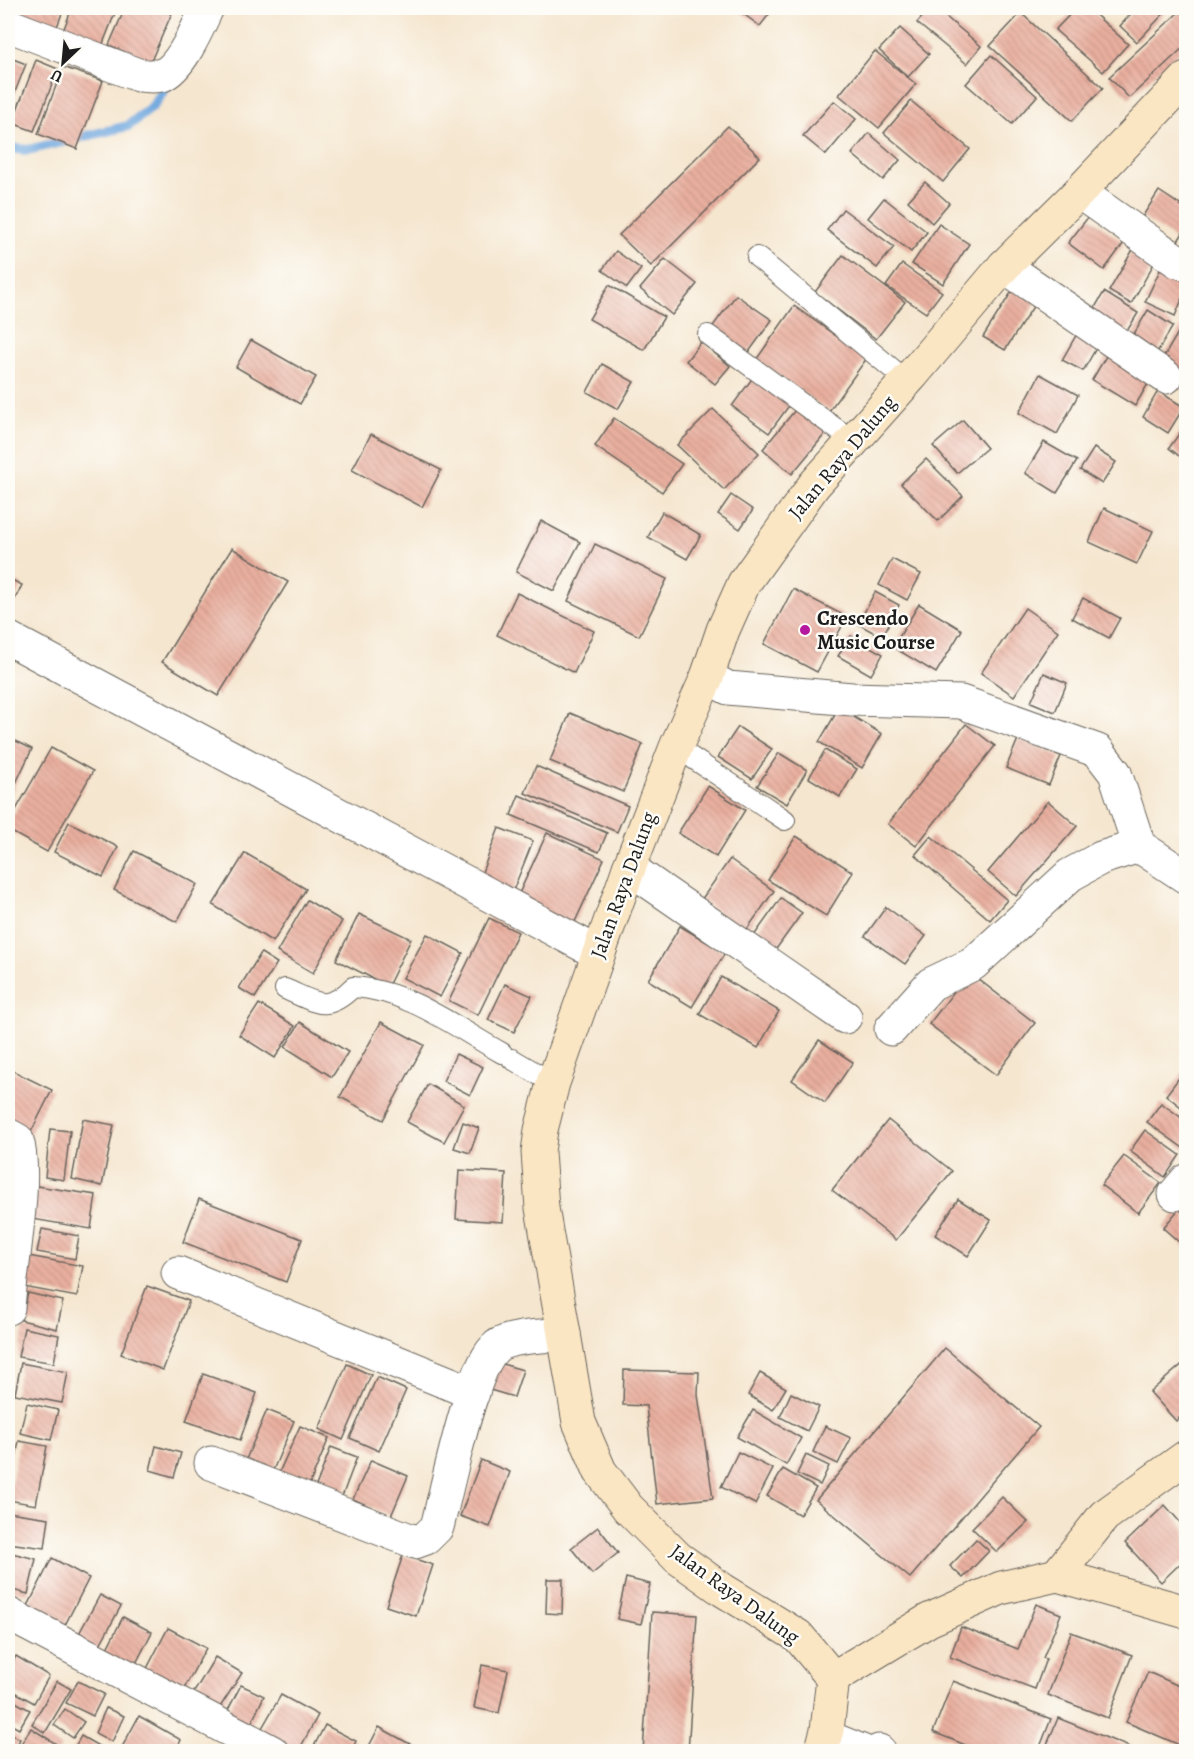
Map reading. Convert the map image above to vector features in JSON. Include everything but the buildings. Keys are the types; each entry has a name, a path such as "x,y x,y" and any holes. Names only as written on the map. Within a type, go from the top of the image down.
{"main road":[{"name":"Jalan Raya Dalung","path":"833,1678 798,1636 723,1590 678,1558 628,1508 600,1471 579,1422 542,1208 538,1152 553,1083 629,868 676,747 707,677 723,630 744,583 814,485 907,381 1004,266 1079,192 1186,79"},
{"path":"1057,1575 1104,1516 1186,1456"},
{"path":"824,1741 833,1678 929,1620 1001,1588 1057,1575 1186,1612"}],"street":[{"path":"8,25 138,75 163,75 185,51 207,8"},
{"path":"1079,192 1177,261 1186,264"},
{"path":"1004,266 1166,376"},
{"path":"8,639 598,953"},
{"path":"707,677 728,688 852,699 961,702 1098,751 1116,772 1139,846 1186,877"},
{"path":"891,1029 931,984 973,964 1070,875 1101,858 1139,846"},
{"path":"629,868 845,1017"},
{"path":"8,1135 16,1140 20,1152 20,1175 8,1308"},
{"path":"178,1273 473,1393"},
{"path":"211,1463 415,1542 426,1538 437,1527 480,1370 496,1346 506,1341 564,1335"},
{"path":"8,1614 272,1752"}],"lane":[{"path":"757,257 907,381"},
{"path":"708,335 853,441"},
{"path":"676,747 786,820"},
{"path":"285,989 327,1004 339,1001 353,987 375,988 396,994 553,1083"},
{"path":"824,1741 880,1751"}],"waterway":[{"path":"8,148 28,150 128,126 152,107 170,81"}],"place":[{"name":"Crescendo Music Course","path":"805,630"}]}
